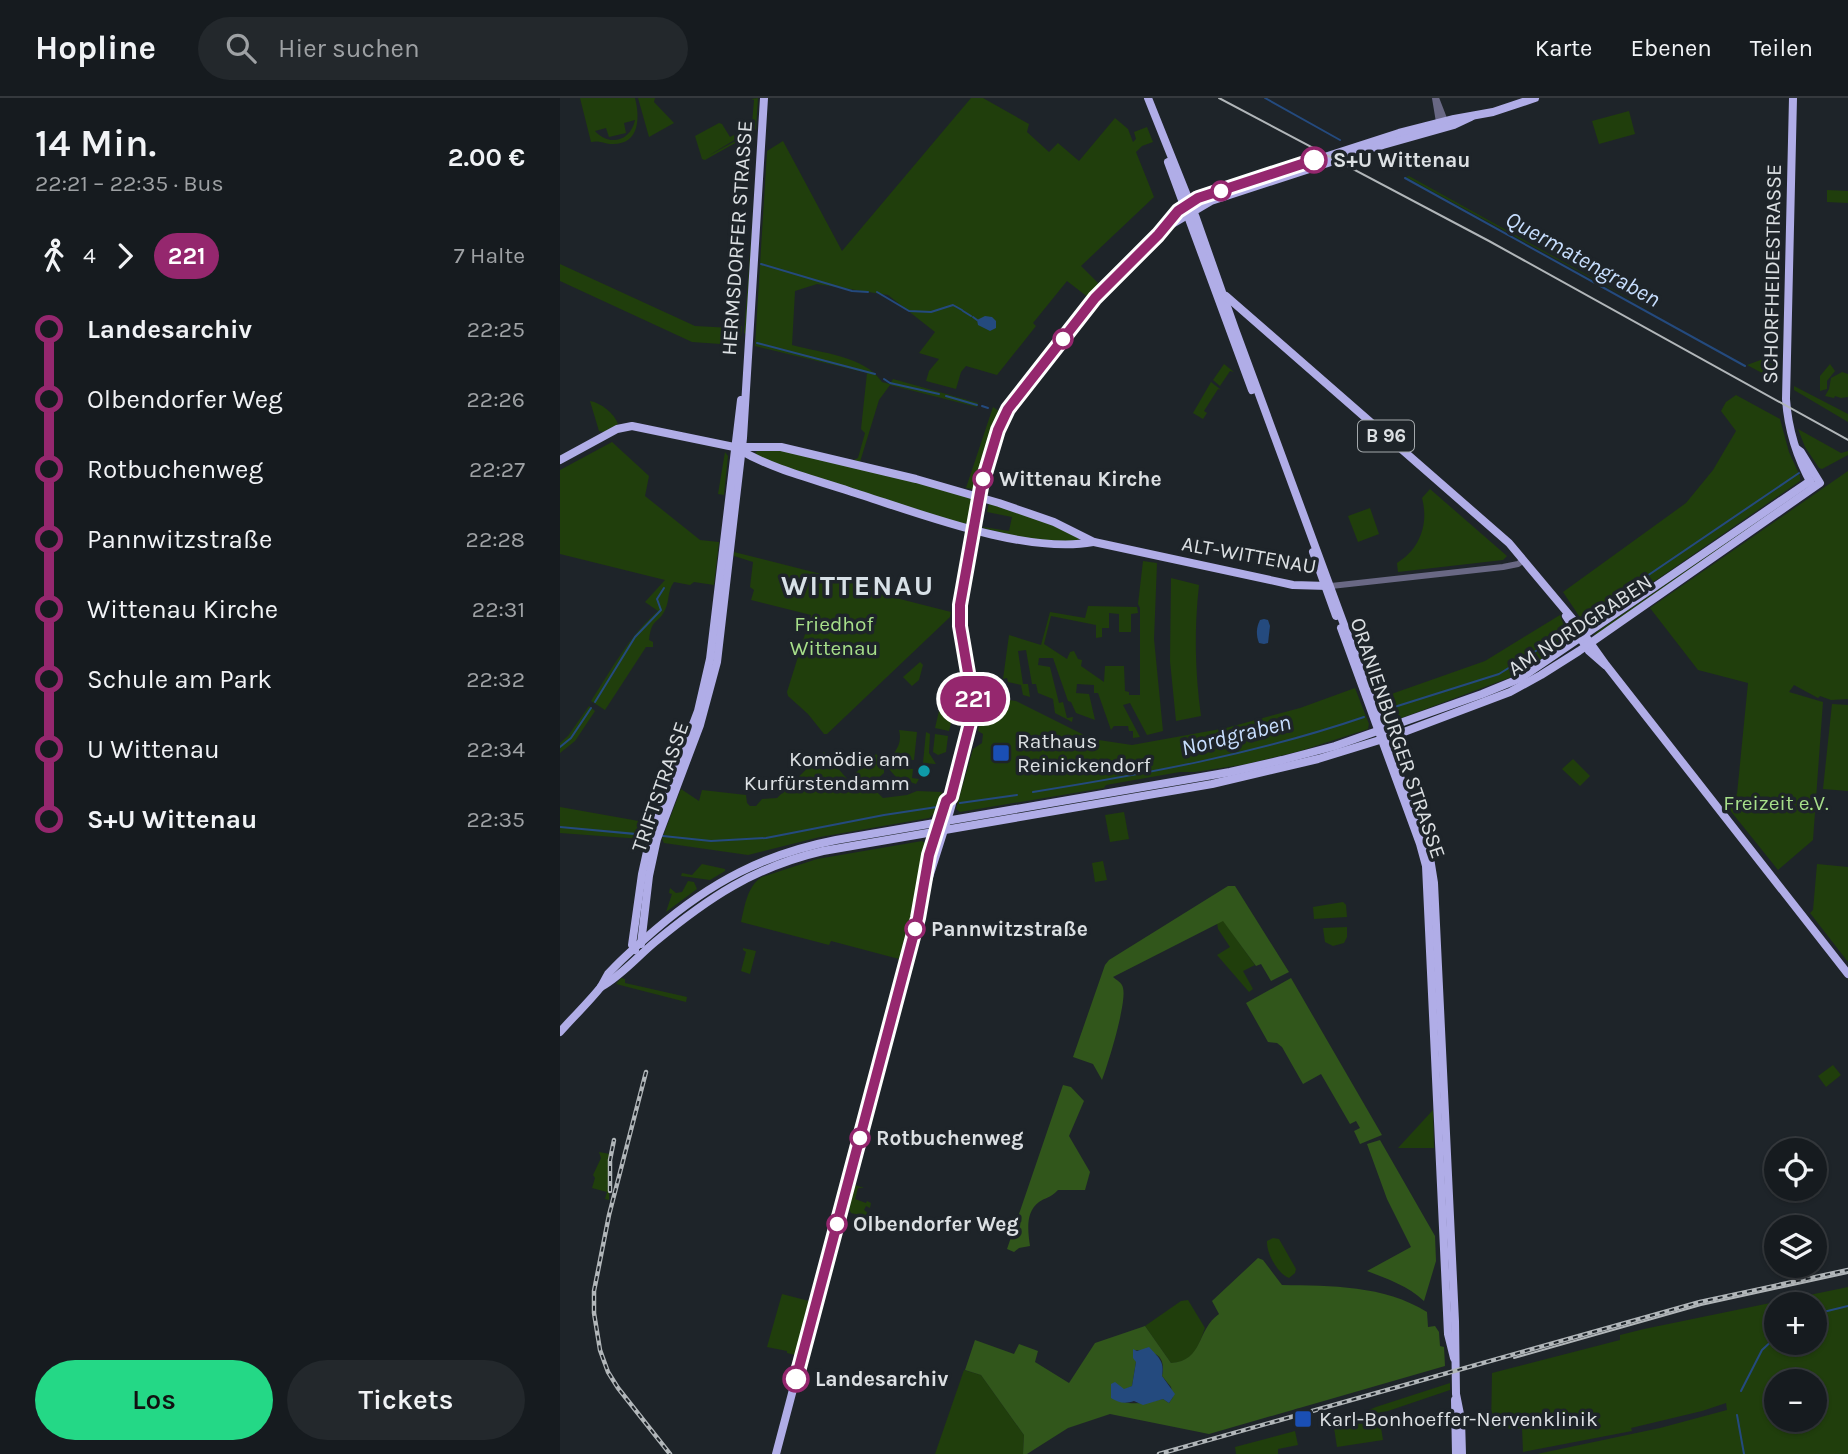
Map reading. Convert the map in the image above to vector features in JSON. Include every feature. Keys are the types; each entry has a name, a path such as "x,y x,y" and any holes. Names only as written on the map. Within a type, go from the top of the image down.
{"main road":[{"name":"HERMSDORFER STRASSE","path":"739,448 764,98"},
{"name":"ORANIENBURGER STRASSE","path":"1146,98 1383,734 1427,873 1448,1334 1455,1361 1456,1394"},
{"path":"1287,173 1454,125 1471,117 1535,98"},
{"name":"SCHORFHEIDESTRASSE","path":"1793,98 1786,399 1788,424 1797,455 1814,484"},
{"path":"929,855 953,800 951,797 972,710 972,691 959,612 979,498 998,430 1008,409 1095,298 1173,217 1242,187 1442,122 1471,117"},
{"name":"ORANIENBURGER STRASSE","path":"1206,257 1223,294 1228,315"},
{"name":"B 96","path":"1223,294 1498,533 1524,560 1848,974"},
{"name":"B 96","path":"1228,315 1256,322"},
{"name":"ALT-WITTENAU","path":"560,460 624,427 636,426 739,448 781,447 916,479 979,498 1054,522 1094,542 1293,585 1328,586"},
{"path":"753,458 756,447"},
{"name":"ALT-WITTENAU","path":"739,448 753,458 974,529 1050,545 1094,542"},
{"name":"TRIFTSTRASSE","path":"638,948 632,945 650,839 690,736 703,692 739,448"},
{"name":"AM NORDGRABEN","path":"667,926 716,894 762,870 823,851 1255,766 1383,734 1514,682 1537,669 1585,641 1814,484"},
{"path":"776,1454 941,826"},
{"name":"AM NORDGRABEN","path":"667,926 700,894 745,868 774,856 808,846 941,826"},
{"path":"560,1032 601,987 611,981 638,948 667,926"},
{"path":"1456,1394 1456,1454"},
{"path":"1456,1394 1461,1419 1462,1454"}],"street":[{"path":"1435,98 1442,122"},
{"name":"ALT-WITTENAU","path":"1328,586 1507,566 1524,560"}],"green space":[{"path":"580,98 635,98 636,128 629,139 613,144 591,142","holes":["635,120 633,127 624,137 613,140 595,131 606,128 609,137 626,133 624,123"]},
{"path":"638,98 655,98 654,102 674,123 649,137"},
{"path":"758,98 756,129 740,137 738,133 752,124 754,100 751,99"},
{"path":"971,98 983,98 1029,124 1027,132 1049,152 1058,143 1079,161 1115,118 1128,129 1133,142 1136,139 1134,132 1147,127 1153,142 1142,146 1136,152 1154,197 1081,266 1100,285 1089,298 1067,281 1033,323 1036,326 997,375 966,366 961,372 956,389 926,381 929,371 939,359 919,353 935,332 888,295 817,284 795,291 792,345 854,361 865,366 882,382 890,384 893,379 978,403 977,407 890,385 879,400 860,462 854,460 858,458 865,433 861,429 867,373 755,346 767,151 783,141 842,251"},
{"path":"1629,111 1635,134 1599,144 1592,121"},
{"path":"719,123 730,137 734,135 736,139 708,156 737,142 705,160 702,159 695,136"},
{"path":"756,174 746,334 744,333"},
{"path":"1409,176 1666,319 1406,177"},
{"path":"1827,190 1848,191 1848,203 1827,202"},
{"path":"560,264 695,326 742,326 741,336 724,335 721,344 692,342 560,281"},
{"path":"1763,347 1775,355 1779,382 1747,365 1766,358"},
{"path":"1224,364 1234,372 1230,371 1220,386 1213,380"},
{"path":"1830,364 1835,371 1827,381 1827,389 1820,391 1820,376"},
{"path":"1842,372 1848,374 1848,397 1825,396 1831,378"},
{"path":"1211,382 1221,390 1218,389 1204,411 1207,413 1203,419 1193,413"},
{"path":"1794,386 1848,414 1848,422 1794,390"},
{"path":"1736,395 1780,419 1800,481 1591,625 1585,625 1563,592 1686,503 1713,470 1736,431 1721,411 1726,402"},
{"path":"590,401 607,409 618,424 604,432 599,431"},
{"path":"993,407 999,411 973,489 966,488"},
{"path":"1798,429 1841,453 1848,451 1848,455 1822,469 1819,468 1805,447"},
{"path":"612,442 649,476 645,496 700,540 719,542 714,585 674,582 665,610 652,627 649,640 653,642 653,647 646,647 605,710 591,701 630,642 658,611 645,602 665,580 560,554 560,470"},
{"path":"780,449 971,497 969,520 965,524 901,506 757,457 755,454 758,450"},
{"path":"725,452 728,456 724,495 718,494"},
{"name":"Freizeit e.V.","path":"1848,471 1848,699 1818,698 1794,685 1789,692 1823,702 1813,840 1778,870 1725,804 1737,794 1748,683 1698,670 1650,608"},
{"path":"1809,486 1596,636 1594,634"},
{"path":"1430,489 1507,556 1503,560 1398,572 1397,563 1412,551 1421,535 1424,517 1422,498"},
{"path":"989,503 1047,522 1079,538 1077,542 1027,539 983,528 1009,531 1012,517 987,512"},
{"path":"1370,508 1379,534 1358,542 1348,516"},
{"name":"Friedhof Wittenau","path":"734,552 880,589 896,598 951,612 950,617 824,734 787,692 811,615 751,600 754,590 750,587 753,562 734,556"},
{"path":"1143,561 1157,563 1154,639 1163,731 1147,735 1130,703 1123,705 1140,737 1133,738 1133,731 1129,731 1128,726 1114,726 1111,730 1098,693 1094,693 1094,685 1077,684 1076,693 1089,694 1095,720 1076,713 1068,701 1053,658 1039,658 1038,665 1050,667 1059,703 1063,702 1067,718 1073,717 1072,722 1055,713 1053,699 1038,693 1036,684 1032,684 1026,650 1018,651 1023,684 1028,684 1030,697 1023,695 1021,685 1008,682 1007,678 1003,679 1009,635 1041,645 1050,612 1085,618 1088,606 1137,607 1138,613 1131,614 1131,632 1119,632 1119,614 1109,613 1109,628 1102,628 1102,637 1096,638 1096,625 1051,616 1044,644 1067,659 1070,652 1074,651 1078,659 1082,660 1081,666 1104,682 1105,666 1124,666 1125,691 1129,692 1129,695 1140,695 1138,604"},
{"path":"1171,578 1199,585 1196,650 1201,716 1176,721 1170,661"},
{"path":"1560,615 1570,641 1514,676 1399,719 1388,719 1380,698 1485,661"},
{"path":"920,662 923,665 919,680 912,686 903,677"},
{"path":"1355,688 1369,724 1368,729 1300,751 1247,764 1180,772 1106,785 1104,788 960,812 956,809 973,749 982,743 983,734 978,731 980,721 988,714 982,712 983,701 1016,701 1092,739 1132,745 1226,728 1300,708"},
{"path":"1832,704 1848,705 1848,791 1823,789"},
{"path":"956,705 949,731 935,728 939,711"},
{"path":"589,706 595,711 575,741 560,753 560,743"},
{"path":"899,730 917,732 914,760 897,759 896,767 913,769 912,778 919,779 916,784 896,777 889,769 898,747"},
{"path":"926,732 930,734 929,753 936,764 923,763"},
{"path":"935,734 948,736 946,752 938,755 933,752"},
{"path":"824,752 848,780 876,754 884,762 884,773 870,785 883,798 917,791 942,792 935,813 929,818 820,837 748,855 664,843 662,839 681,789 699,801 702,790 746,795 747,803 756,806 762,799 777,798"},
{"path":"1573,759 1590,776 1580,786 1562,769"},
{"path":"560,807 650,823 642,839 560,833"},
{"path":"1124,812 1129,839 1110,842 1105,815"},
{"path":"922,841 926,844 899,959 831,941 829,945 741,922 750,891 762,877 817,859"},
{"path":"1103,861 1107,880 1095,882 1092,863"},
{"path":"702,864 725,871 710,880 681,876 682,873 692,875"},
{"path":"1817,864 1848,867 1848,962 1810,913 1813,910"},
{"path":"688,881 694,882 697,889 666,912 672,894 669,893 670,888 676,893 682,892"},
{"path":"1228,886 1235,886 1289,972 1271,981 1261,964 1256,966 1223,921 1113,977 1123,988 1122,1006 1102,1080 1093,1064 1073,1057 1105,965"},
{"path":"1343,902 1346,905 1347,917 1314,919 1313,907"},
{"path":"1223,920 1255,965 1243,971 1253,989 1249,992 1217,955 1230,947 1218,929 1217,923"},
{"path":"1347,927 1344,943 1333,946 1325,942 1323,928"},
{"path":"743,948 756,951 750,974 741,971 746,952"},
{"path":"621,978 625,979 625,983 687,997 686,1002 616,984"},
{"path":"1291,978 1382,1135 1360,1144 1354,1131 1360,1128 1356,1121 1350,1124 1321,1074 1303,1084 1282,1047 1268,1042 1246,1003"},
{"path":"1833,1065 1841,1075 1826,1087 1818,1076"},
{"path":"1063,1085 1071,1087 1084,1101 1069,1136 1090,1172 1085,1190 1058,1190 1039,1202 1029,1217 1030,1246 1014,1252 1007,1249"},
{"path":"1433,1110 1434,1148 1398,1148"},
{"path":"1380,1140 1435,1236 1436,1261 1424,1301 1404,1287 1367,1271 1411,1247 1387,1199 1367,1144"},
{"path":"599,1152 610,1154 609,1200 605,1199 607,1192 592,1188 595,1178 593,1175 601,1158"},
{"path":"855,1185 864,1188 858,1188 855,1199 871,1203 870,1208 866,1206 864,1210 869,1214 868,1217 851,1213 849,1209"},
{"path":"1279,1239 1296,1269 1289,1278 1277,1268 1271,1257 1267,1241"},
{"path":"1258,1258 1263,1260 1282,1285 1338,1287 1375,1292 1410,1303 1427,1312 1428,1327 1435,1326 1439,1332 1440,1346 1444,1347 1445,1366 1209,1434 1110,1414 1068,1428 1027,1454 1023,1454 1024,1435 981,1375 965,1370 975,1340 1014,1354 1019,1344 1038,1351 1035,1362 1069,1383 1095,1343 1145,1326 1171,1363 1182,1361 1195,1351 1206,1328 1219,1314 1212,1301","holes":["1134,1350 1152,1353 1160,1358 1162,1376 1171,1387 1173,1397 1169,1403 1163,1399 1130,1403 1111,1397 1113,1390 1124,1390 1132,1386 1136,1362"]},
{"path":"1848,1287 1848,1454 1537,1454 1660,1428 1727,1410 1726,1403 1631,1428 1632,1431 1523,1452 1522,1428 1491,1429 1492,1373 1620,1340 1620,1335 1764,1304 1764,1355 1827,1355 1827,1292 1824,1292"},
{"path":"782,1294 809,1301 795,1355 767,1347"},
{"path":"1188,1300 1205,1328 1194,1352 1185,1360 1171,1363 1145,1326 1181,1301"},
{"path":"964,1370 981,1375 1024,1435 1023,1454 935,1454"},
{"path":"1450,1383 1450,1390 1388,1411 1365,1415 1364,1412 1376,1407"},
{"path":"1379,1416 1383,1440 1337,1447 1334,1428"},
{"path":"1295,1431 1298,1445 1278,1449 1278,1454 1236,1454 1235,1447"}],"water":[{"path":"985,316 996,321 996,328 990,331 978,325 977,320"},
{"path":"1260,620 1268,620 1270,626 1268,643 1264,644 1259,643 1257,632"},
{"path":"560,826 637,833 647,833 645,836"},
{"path":"1149,1347 1160,1360 1162,1376 1175,1394 1169,1403 1163,1399 1143,1405 1134,1401 1119,1402 1111,1398 1111,1384 1115,1382 1124,1389 1132,1386 1136,1362 1133,1349 1137,1351"}],"waterway":[{"name":"Quermatengraben","path":"1265,98 1340,140"},
{"name":"Quermatengraben","path":"1405,178 1745,366"},
{"path":"761,264 852,291 868,292"},
{"path":"877,292 909,311 931,312 953,305 962,310"},
{"path":"963,311 971,316"},
{"path":"973,317 977,320"},
{"path":"757,343 875,374"},
{"path":"884,379 890,383 939,394"},
{"path":"946,396 977,405"},
{"path":"982,406 988,408"},
{"name":"Nordgraben","path":"1585,618 1799,473"},
{"path":"595,702 635,637 661,610 657,599 664,588"},
{"name":"Nordgraben","path":"1388,709 1499,674 1563,634"},
{"path":"560,747 571,738 591,708"},
{"name":"Nordgraben","path":"1033,792 1200,762 1282,742 1364,717"},
{"name":"Nordgraben","path":"960,803 1017,795"},
{"name":"Nordgraben","path":"663,836 711,841 766,838 937,807"},
{"path":"1827,1311 1848,1306"},
{"path":"1741,1391 1764,1348"},
{"path":"1737,1415 1744,1454"}],"tram line":[{"path":"1219,98 1489,241 1848,440"},
{"path":"1514,1358 1701,1305 1848,1273"}],"railway":[{"path":"646,1072 609,1215 594,1291 594,1313 600,1350 608,1372 670,1454"},
{"path":"610,1191 610,1160 614,1140"},
{"path":"1159,1454 1700,1302 1848,1270"}],"bus line":[{"name":"221","path":"796,1379 918,918 933,840 946,801 951,797 971,719 972,691 959,620 960,605 980,492 1000,424 1008,409 1095,298 1178,211 1198,198 1314,160"}],"place":[{"name":"S+U Wittenau","path":"1314,160"},
{"name":"Wittenau Kirche","path":"983,479"},
{"name":"Rathaus Reinickendorf","path":"1001,753"},
{"name":"Komödie am Kurfürstendamm","path":"924,771"},
{"name":"Pannwitzstraße","path":"915,929"},
{"name":"Rotbuchenweg","path":"860,1138"},
{"name":"Olbendorfer Weg","path":"837,1224"},
{"name":"Landesarchiv","path":"796,1379"},
{"name":"Karl-Bonhoeffer-Nervenklinik","path":"1303,1419"}],"district":[{"name":"WITTENAU","path":"858,585"}]}
